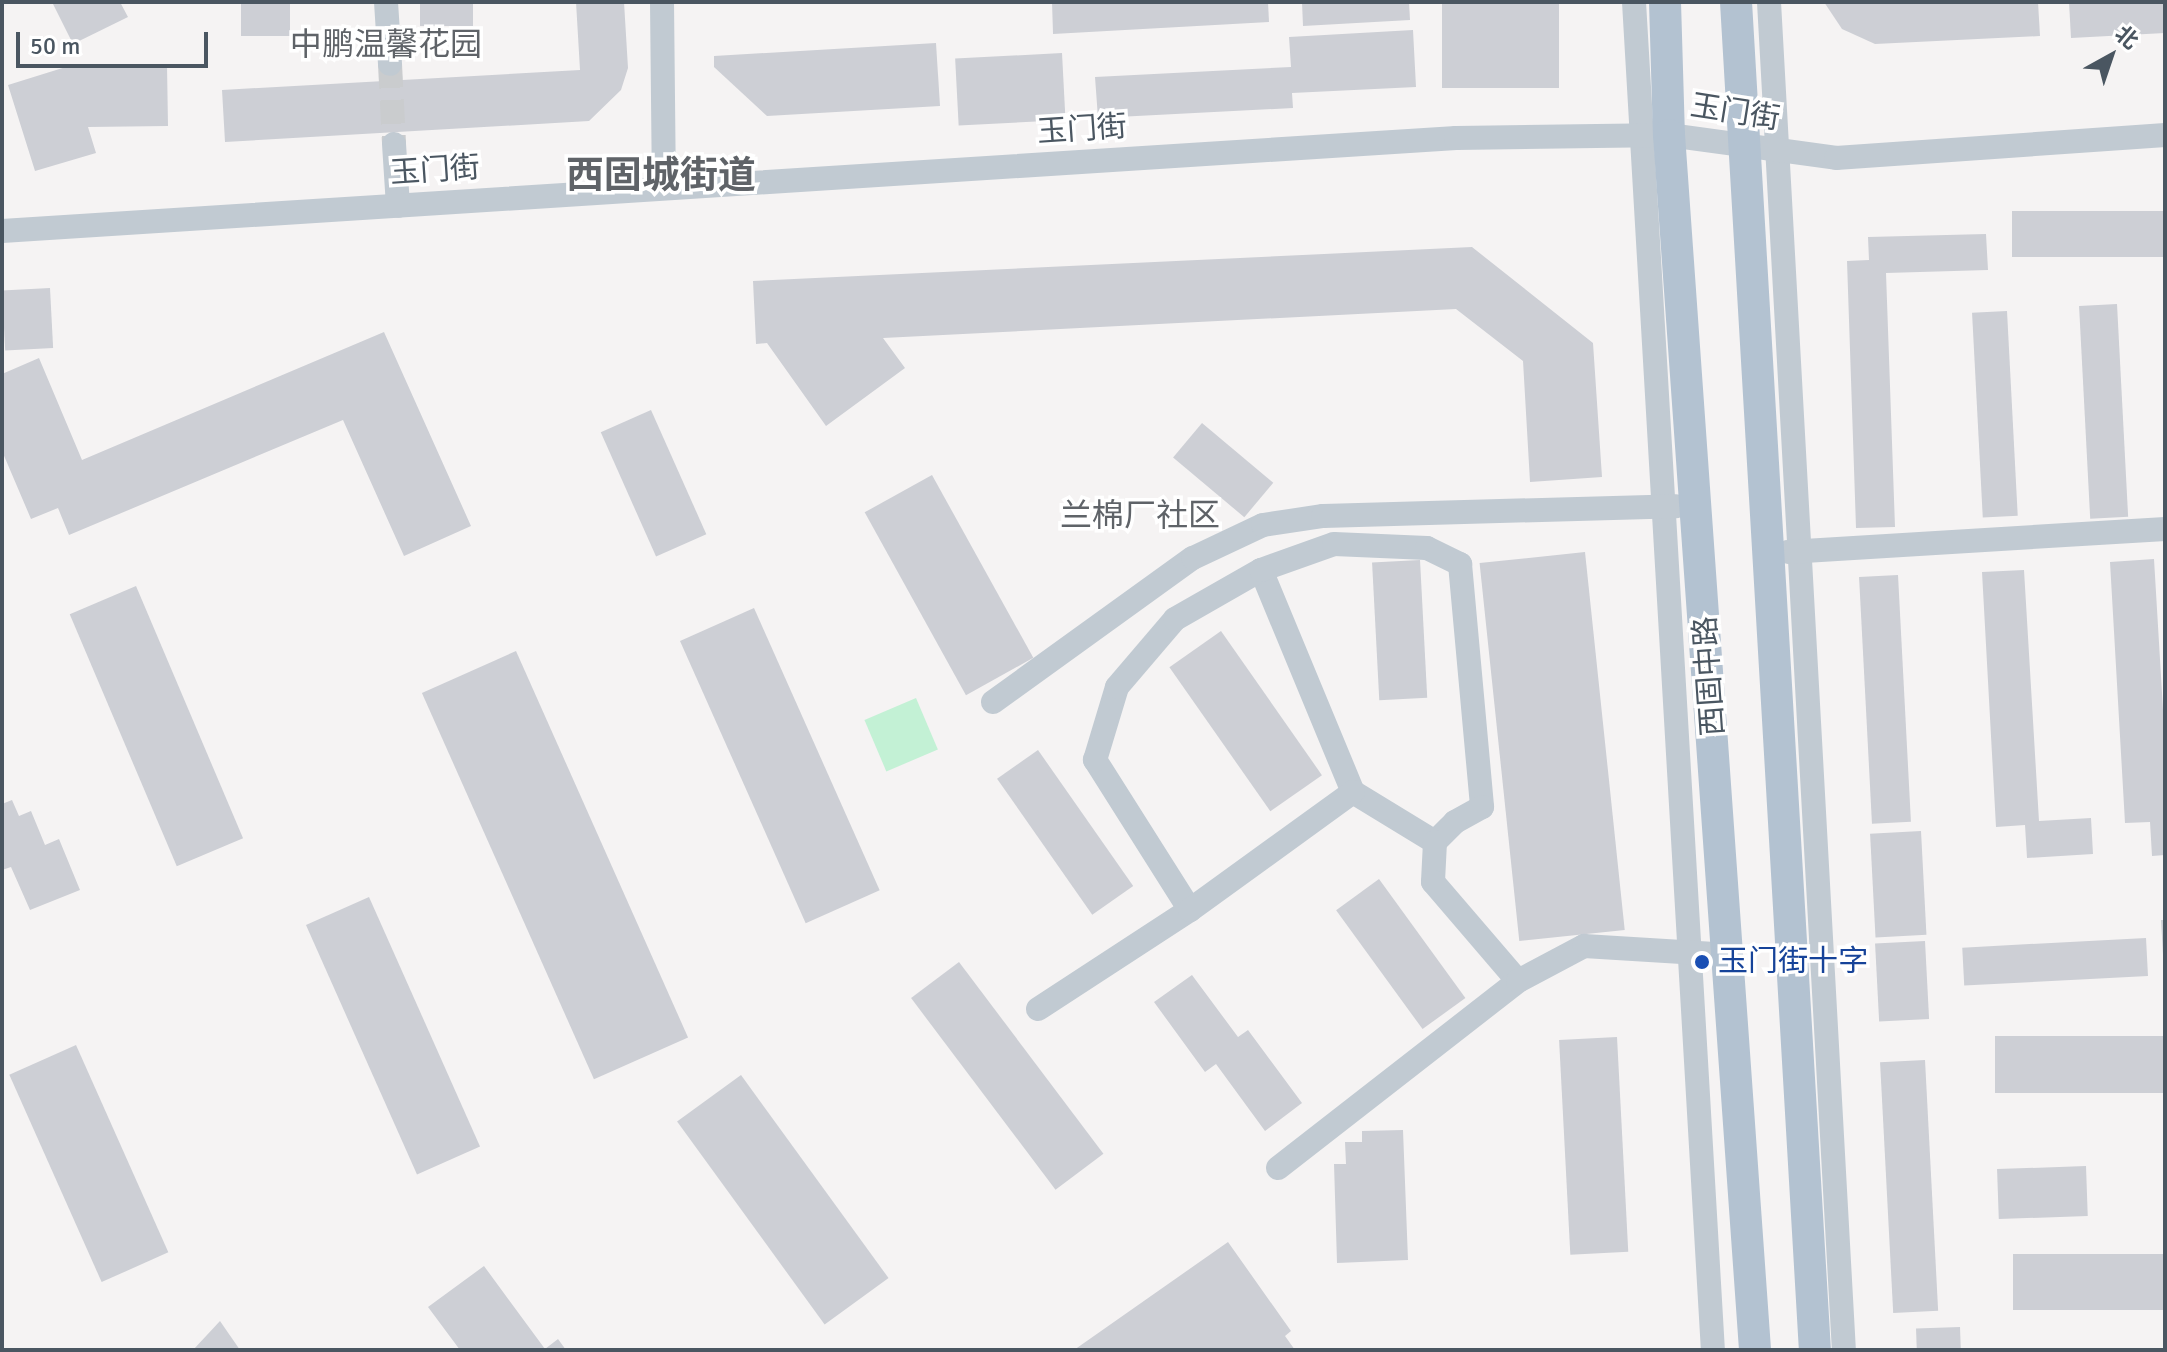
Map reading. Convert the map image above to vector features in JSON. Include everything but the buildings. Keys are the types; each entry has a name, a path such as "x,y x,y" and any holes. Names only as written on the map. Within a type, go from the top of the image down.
{"main road":[{"name":"西固中路","path":"1665,2 1655,134 1697,506 1731,955 1755,1350"},
{"path":"1736,2 1744,149 1785,552 1815,1350"}],"street":[{"path":"386,2 390,64"},
{"path":"662,2 664,188"},
{"path":"1634,2 1655,134 1662,506 1713,1350"},
{"path":"1769,2 1781,152 1785,552 1844,1350"},
{"name":"玉门街","path":"2,231 1456,138 1655,134 1744,149 1836,158 2165,135"},
{"path":"394,144 398,206"},
{"path":"993,702 1193,558 1263,525 1323,516 1697,506"},
{"path":"1785,552 2165,529"},
{"path":"1190,910 1095,760 1117,687 1175,619 1261,570 1334,544 1427,548 1460,564 1482,807 1455,822 1435,842 1433,882 1518,981"},
{"path":"1261,570 1353,792 1435,842"},
{"path":"1038,1009 1190,910 1353,792"},
{"path":"1278,1168 1518,981 1584,946 1731,955"}],"green space":[{"path":"916,698 938,750 886,771 864,720"}],"tunnel":[{"path":"390,64 394,144"}],"place":[{"name":"玉门街十字","path":"1702,962"}],"district":[{"name":"中鹏温馨花园","path":"386,45"},
{"name":"西固城街道","path":"661,176"},
{"name":"兰棉厂社区","path":"1140,516"}]}
